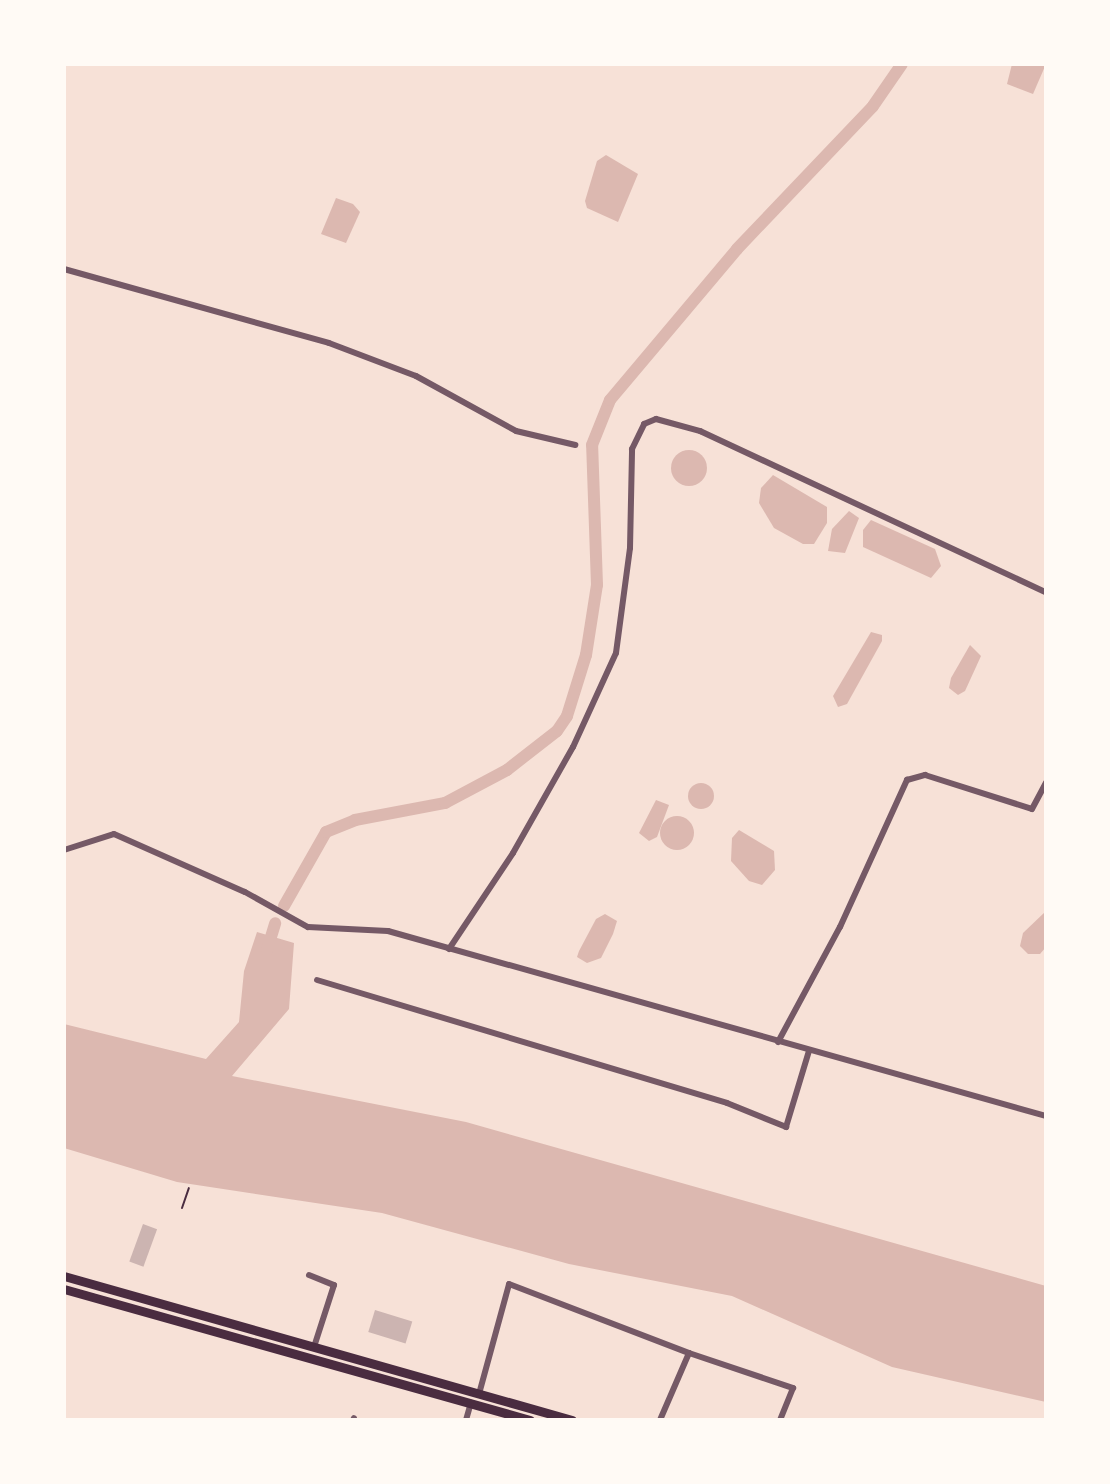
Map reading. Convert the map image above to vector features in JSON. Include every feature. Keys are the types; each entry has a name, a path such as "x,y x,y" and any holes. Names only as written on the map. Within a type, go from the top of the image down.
{"main road":[{"path":"64,1276 572,1420"},
{"path":"64,1289 530,1420"}],"street":[{"path":"64,269 329,343 416,376 516,431 575,445"},
{"path":"449,949 513,853 573,747 616,653 630,548 632,449 644,424 656,419 700,431 1046,592"},
{"path":"778,1042 840,927 907,780 925,775 1032,809 1046,783"},
{"path":"64,850 114,834 245,892 308,927 388,931 1046,1116"},
{"path":"317,980 727,1103 786,1127 809,1051"},
{"path":"309,1275 334,1285 314,1347"},
{"path":"479,1395 509,1284 689,1353 793,1388 780,1420"},
{"path":"660,1420 689,1353"},
{"path":"466,1420 471,1403"}],"path":[{"path":"182,1208 189,1188"}],"shaded area":[{"path":"1012,64 1046,64 1033,94 1007,84"},
{"path":"606,155 638,174 618,222 587,208 585,201 597,161"},
{"path":"336,198 353,204 360,212 346,243 321,234"},
{"path":"689,450 702,455 707,468 702,481 689,486 676,481 671,468 676,455"},
{"path":"773,475 827,507 827,523 814,544 803,544 774,528 759,503 761,488"},
{"path":"849,511 859,518 845,553 828,551 832,529"},
{"path":"871,520 935,549 941,566 931,578 863,547 863,530"},
{"path":"871,632 882,635 882,641 847,704 838,707 833,696"},
{"path":"970,645 981,656 965,691 958,695 949,688 951,678"},
{"path":"701,783 710,787 714,796 710,805 701,809 692,805 688,796 692,787"},
{"path":"656,800 669,805 657,837 649,841 639,833"},
{"path":"677,816 689,821 694,833 689,845 677,850 665,845 660,833 665,821"},
{"path":"739,830 774,851 775,870 762,885 749,881 731,861 732,838"},
{"path":"1046,911 1046,947 1040,954 1028,954 1020,946 1023,933"},
{"path":"605,914 617,921 613,934 601,958 587,963 577,957 579,951 596,919"},
{"path":"257,932 294,943 289,1009 232,1076 466,1122 1046,1286 1046,1402 892,1367 732,1296 569,1264 382,1213 177,1182 64,1148 64,1024 206,1059 239,1022 244,971"}],"building":[{"path":"143,1224 157,1229 143,1267 129,1262"},
{"path":"375,1310 412,1321 406,1343 368,1332"}],"waterway":[{"path":"284,906 326,832 355,820 445,803 507,770 557,731 567,716 586,655 597,585 592,445 610,400 737,249 873,106 902,64"},
{"path":"267,950 275,923"}]}
